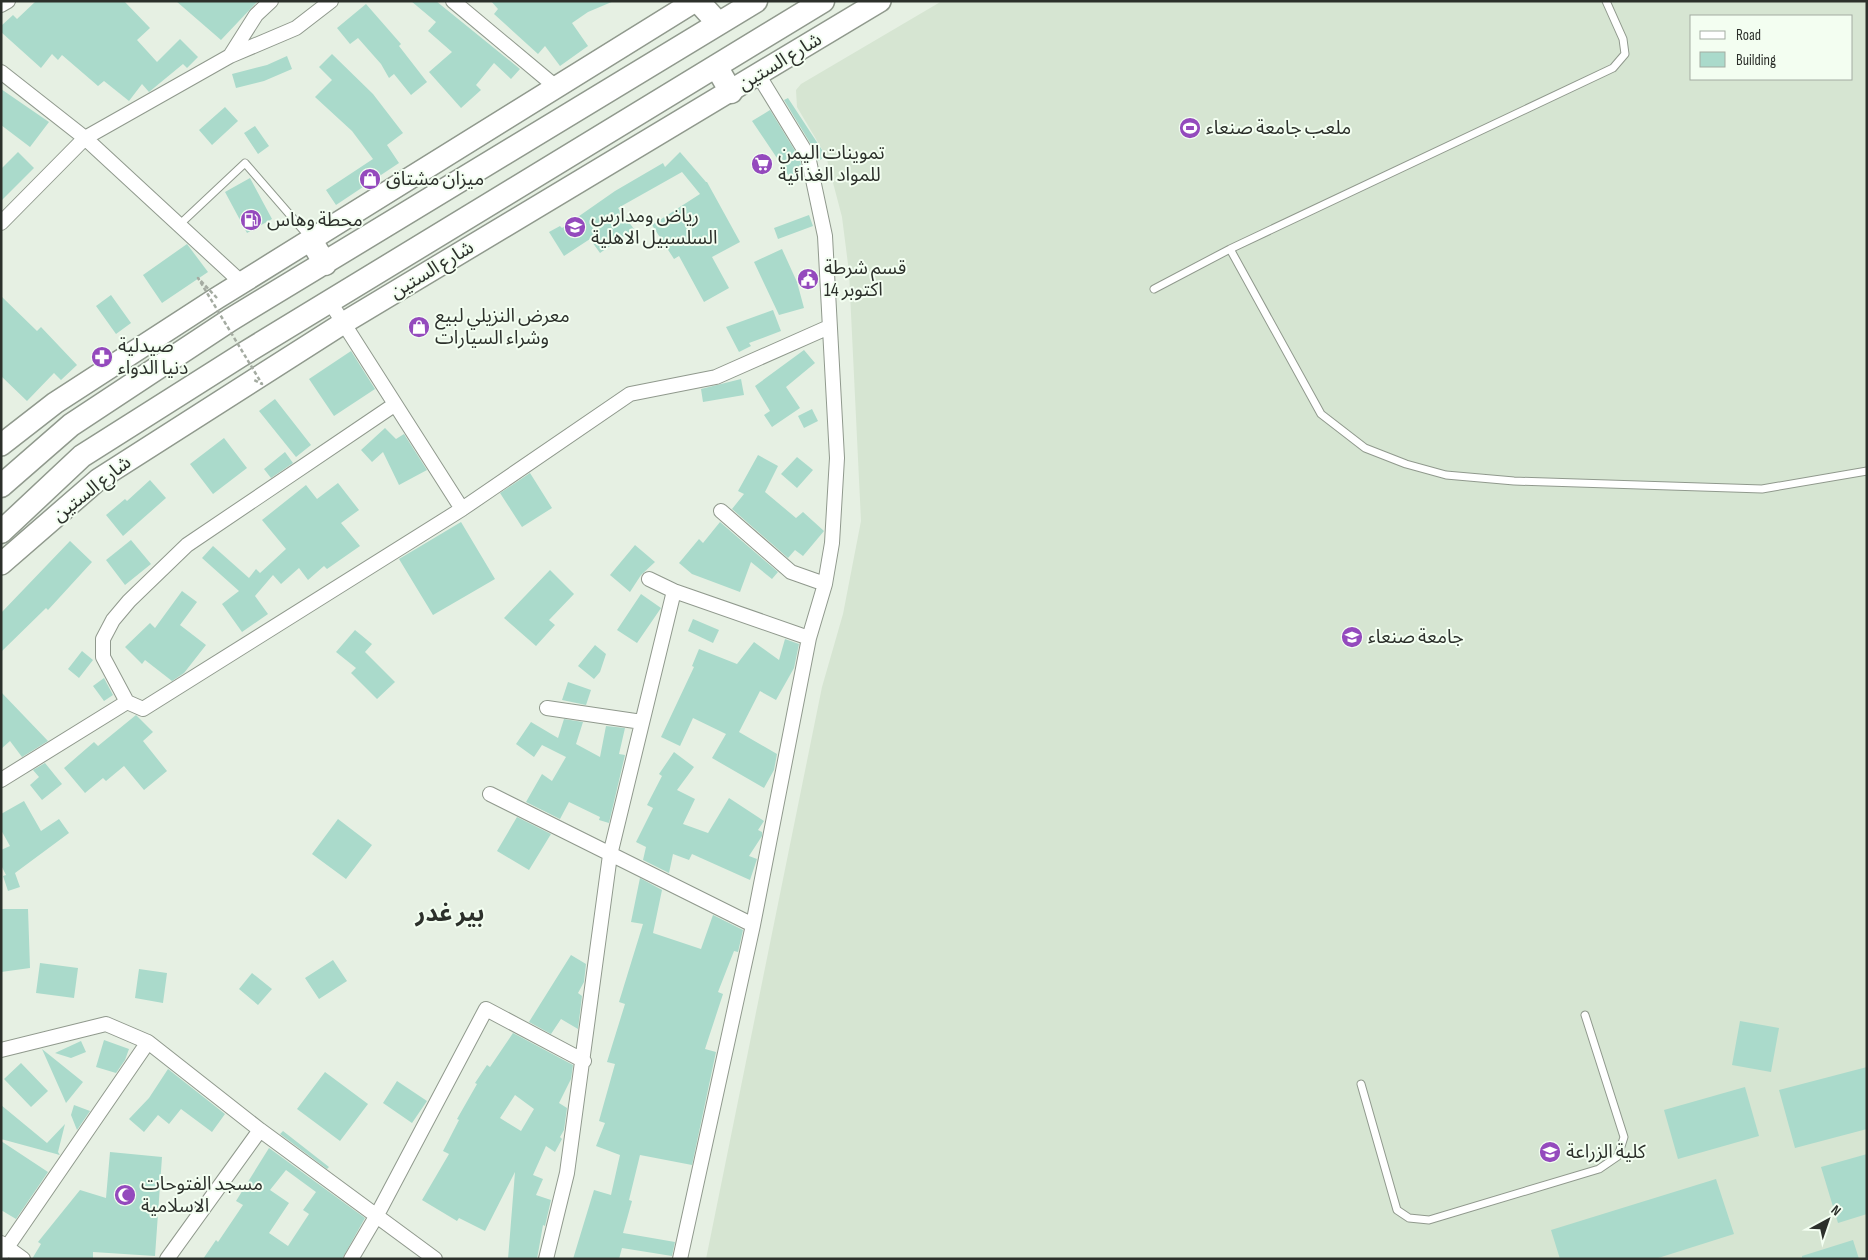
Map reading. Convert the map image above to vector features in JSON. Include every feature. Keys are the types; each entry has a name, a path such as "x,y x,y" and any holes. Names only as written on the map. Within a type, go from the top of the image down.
{"highway":[{"path":"696,1 718,23"},
{"path":"1,486 72,425 230,320 756,1"},
{"name":"شارع الستين","path":"1,532 82,456 823,1"},
{"path":"716,66 731,92"},
{"path":"311,240 325,264"}],"main road":[{"path":"1,445 55,403 217,298 696,1"},
{"name":"شارع الستين","path":"1,564 99,479 344,322 759,76 880,1"}],"street":[{"path":"1,5 8,1"},
{"path":"230,56 256,15 271,1"},
{"path":"1,223 85,138 230,56 296,28 331,1"},
{"path":"452,1 556,87"},
{"path":"1,72 85,138 242,283"},
{"path":"680,1259 754,925 809,638 825,584 832,543 837,458 825,236 808,156 759,76"},
{"path":"330,302 462,509"},
{"path":"394,405 188,545 129,601 113,620 103,639 103,658 127,702 143,709 462,509 630,394 716,377 829,327"},
{"path":"721,511 791,572 825,584"},
{"path":"649,579 674,591 809,638"},
{"path":"546,1259 567,1173 584,1061 610,855 674,591"},
{"path":"1,780 127,702"},
{"path":"547,708 642,722"},
{"path":"490,794 754,925"},
{"path":"351,1259 377,1215 486,1009 584,1061"},
{"path":"1,1050 106,1024 148,1042 260,1130 435,1259"},
{"path":"22,1259 3,1248 148,1042"},
{"path":"167,1259 260,1130"}],"lane":[{"path":"1154,290 1230,249 1613,68 1625,54 1623,39 1606,1"},
{"path":"179,225 245,163 311,240"},
{"path":"1230,249 1321,414 1365,448 1406,464 1446,474 1514,481 1762,488 1867,471"},
{"path":"1361,1084 1397,1210 1409,1218 1429,1220 1599,1169 1618,1156 1624,1137 1585,1015"}],"path":[{"path":"217,298 198,278 262,384 254,380"}],"shaded area":[{"name":"جامعة صنعاء","path":"942,1 1867,1 1867,1259 706,1259 822,687 843,614 861,521 849,272 842,217 826,156 797,107 796,90 801,84"}],"building":[{"path":"36,1 124,1 150,28 137,40 157,62 180,39 198,57 187,68 183,64 149,92 142,84 129,101 104,81 98,86 62,55 58,60 52,54 41,68 1,32 1,26 13,15 17,19"},
{"path":"176,1 258,1 221,40"},
{"path":"411,1 436,1 520,69 511,79 494,63 476,85 481,90 461,108 429,72 452,52 428,31 436,22"},
{"path":"491,1 614,1 588,12 572,23 588,46 560,66 545,46 538,54 494,14 498,9"},
{"path":"366,4 401,44 399,46 427,82 411,95 394,74 389,78 381,64 358,38 350,44 337,28"},
{"path":"332,54 373,94 403,133 387,145 399,163 336,205 326,190 373,159 352,131 315,97 332,80 319,67"},
{"path":"287,56 292,69 264,81 236,88 232,74 267,65"},
{"path":"1,89 49,122 30,147 1,125"},
{"path":"788,98 826,156 818,161 815,151 784,100"},
{"path":"225,107 238,121 212,145 199,130"},
{"path":"770,110 800,159 802,172 791,179 752,121"},
{"path":"255,126 269,146 258,154 244,133"},
{"path":"18,152 34,168 1,201 1,169"},
{"path":"680,152 707,182 740,242 712,257 729,288 704,302 679,256 674,259 652,225 700,194 682,172 618,208 634,229 600,253 590,239 564,256 549,232 560,226 562,228 615,191 663,163 665,167"},
{"path":"250,178 272,219 247,233 225,192"},
{"path":"809,215 813,226 778,239 774,228"},
{"path":"187,244 208,272 162,303 143,275"},
{"path":"782,249 797,282 804,308 779,315 754,262"},
{"path":"111,295 131,323 116,334 96,306"},
{"path":"1,296 37,331 41,327 77,365 61,380 54,373 27,401 1,376"},
{"path":"773,310 781,331 749,343 751,346 739,352 726,327"},
{"path":"804,350 815,363 786,387 800,408 772,427 764,415 770,411 755,386"},
{"path":"351,351 375,389 334,416 309,379"},
{"path":"741,379 744,395 703,402 701,389"},
{"path":"275,399 311,445 296,457 259,411"},
{"path":"812,409 818,421 804,428 798,416"},
{"path":"385,428 396,439 404,434 427,470 399,485 383,452 372,462 361,450"},
{"path":"224,438 247,468 213,494 190,464"},
{"path":"285,452 293,463 271,478 264,469"},
{"path":"758,455 778,466 765,492 796,518 803,512 824,531 803,556 795,550 788,558 732,509 744,494 738,491"},
{"path":"797,457 813,470 797,488 781,474"},
{"path":"530,473 552,508 522,527 500,493"},
{"path":"150,480 166,498 123,536 106,515 125,499 127,501"},
{"path":"338,483 359,510 341,523 360,546 327,569 324,566 308,580 299,568 281,584 273,575 255,596 268,614 242,632 222,604 239,591 202,558 213,546 249,578 256,569 260,573 286,549 262,520 306,485 317,499"},
{"path":"461,522 495,579 433,615 399,559"},
{"path":"720,522 778,572 772,579 751,562 740,592 692,574 679,563 699,539 703,543"},
{"path":"131,540 151,564 125,585 106,560"},
{"path":"70,541 92,562 48,610 46,608 1,652 1,613"},
{"path":"635,545 655,562 641,575 630,592 610,575"},
{"path":"550,570 574,594 549,620 555,625 536,646 504,618"},
{"path":"182,591 197,602 180,625 206,645 184,673 172,681 145,660 142,664 125,647 150,623 155,628"},
{"path":"641,594 661,608 637,643 617,630"},
{"path":"693,619 719,630 713,643 688,631"},
{"path":"355,630 372,644 365,652 395,682 377,699 351,673 356,668 336,652"},
{"path":"785,639 799,644 794,668 776,700 760,691 739,732 777,754 774,770 764,788 712,758 726,734 693,718 680,746 661,737 694,667 692,666 699,649 737,664 754,642 779,660"},
{"path":"595,645 606,654 600,672 594,679 578,666"},
{"path":"82,651 93,660 79,678 68,669"},
{"path":"104,678 113,695 104,701 93,686"},
{"path":"568,682 591,690 586,705 562,700"},
{"path":"1,692 48,741 22,757 10,741 1,749"},
{"path":"136,715 153,732 143,741 167,771 144,790 124,766 106,781 103,778 85,793 64,768 94,742 98,746"},
{"path":"564,719 583,722 576,744 600,757 606,726 625,728 619,754 625,755 609,823 599,820 600,817 569,802 560,819 526,802 542,774 552,781 566,757 542,745 534,757 516,744 531,722 558,738"},
{"path":"674,752 694,767 677,790 695,799 683,824 708,833 729,798 764,821 758,830 762,832 762,836 749,856 757,859 750,880 692,854 689,860 673,854 669,873 643,860 646,847 636,842 653,808 647,805 662,776 659,774"},
{"path":"45,763 62,784 42,800 30,785 39,777 33,770"},
{"path":"24,801 41,831 59,819 69,833 15,873 20,887 8,891 3,876 6,875 1,865 1,850 10,846 1,830 1,814"},
{"path":"517,817 551,834 529,870 497,851"},
{"path":"338,819 372,845 346,879 312,854"},
{"path":"640,878 662,890 653,933 701,949 713,915 743,930 738,952 734,951 718,992 723,994 705,1049 716,1052 692,1165 640,1155 629,1200 632,1201 623,1233 675,1242 672,1256 622,1248 619,1259 573,1259 594,1190 611,1195 620,1155 596,1146 605,1123 599,1121 615,1064 607,1062 625,1004 619,1002 643,924 631,922"},
{"path":"1,909 28,909 30,968 1,972"},
{"path":"571,955 586,964 584,982 578,993 582,996 578,1029 561,1019 551,1034 529,1022"},
{"path":"333,960 347,981 319,999 305,978"},
{"path":"40,963 78,968 74,998 36,993"},
{"path":"139,969 167,973 163,1003 135,998"},
{"path":"252,973 272,989 258,1005 239,989"},
{"path":"1740,1021 1779,1028 1771,1072 1732,1065"},
{"path":"513,1033 573,1065 571,1079 559,1103 567,1108 564,1130 560,1137 562,1139 555,1152 546,1146 533,1175 543,1179 536,1195 551,1200 545,1226 543,1225 537,1259 508,1259 515,1172 485,1231 459,1218 457,1221 422,1200 449,1154 443,1151 459,1120 457,1119 477,1084 475,1083 487,1065 490,1067","holes":["515,1095 534,1109 521,1131 500,1118"]},
{"path":"104,1040 129,1049 125,1060 116,1073 96,1067"},
{"path":"81,1041 86,1052 71,1058 55,1053"},
{"path":"42,1049 83,1082 66,1103"},
{"path":"21,1063 48,1091 31,1107 4,1079"},
{"path":"1867,1067 1867,1129 1795,1148 1779,1090"},
{"path":"168,1069 225,1114 212,1132 181,1109 169,1124 158,1115 144,1132 129,1119 149,1098"},
{"path":"325,1072 368,1104 340,1141 297,1109"},
{"path":"397,1081 427,1101 412,1123 383,1103"},
{"path":"1745,1087 1759,1136 1678,1159 1664,1110"},
{"path":"1,1105 47,1143 65,1124 58,1152 60,1155 1,1139"},
{"path":"74,1105 90,1111 77,1130 71,1115"},
{"path":"283,1131 329,1167 327,1169 280,1134"},
{"path":"1,1141 48,1172 16,1219 1,1210"},
{"path":"269,1148 365,1218 342,1259 203,1259 216,1240 218,1242 243,1205 236,1201","holes":["286,1170 316,1192 303,1210 309,1214 288,1246 269,1233 289,1203 270,1190"]},
{"path":"110,1152 162,1157 155,1256 93,1252 93,1259 32,1259 41,1244 38,1242 80,1190 106,1198"},
{"path":"1867,1154 1867,1214 1838,1223 1821,1167"},
{"path":"1716,1179 1734,1234 1655,1259 1560,1259 1551,1230"},
{"path":"1853,1240 1859,1259 1802,1259 1802,1256"}],"place":[{"name":"ملعب جامعة صنعاء","path":"1190,128"},
{"name":"تموينات اليمن للمواد الغذائية","path":"762,164"},
{"name":"ميزان مشتاق","path":"370,179"},
{"name":"محطة وهاس","path":"251,220"},
{"name":"رياض ومدارس السلسبيل الاهلية","path":"575,227"},
{"name":"قسم شرطة 14 اكتوبر","path":"808,279"},
{"name":"معرض النزيلي لبيع وشراء السيارات","path":"419,327"},
{"name":"صيدلية دنيا الدواء","path":"102,357"},
{"name":"جامعة صنعاء","path":"1352,637"},
{"name":"كلية الزراعة","path":"1550,1152"},
{"name":"مسجد الفتوحات الاسلامية","path":"125,1195"}],"district":[{"name":"بير غدر","path":"450,913"}]}
